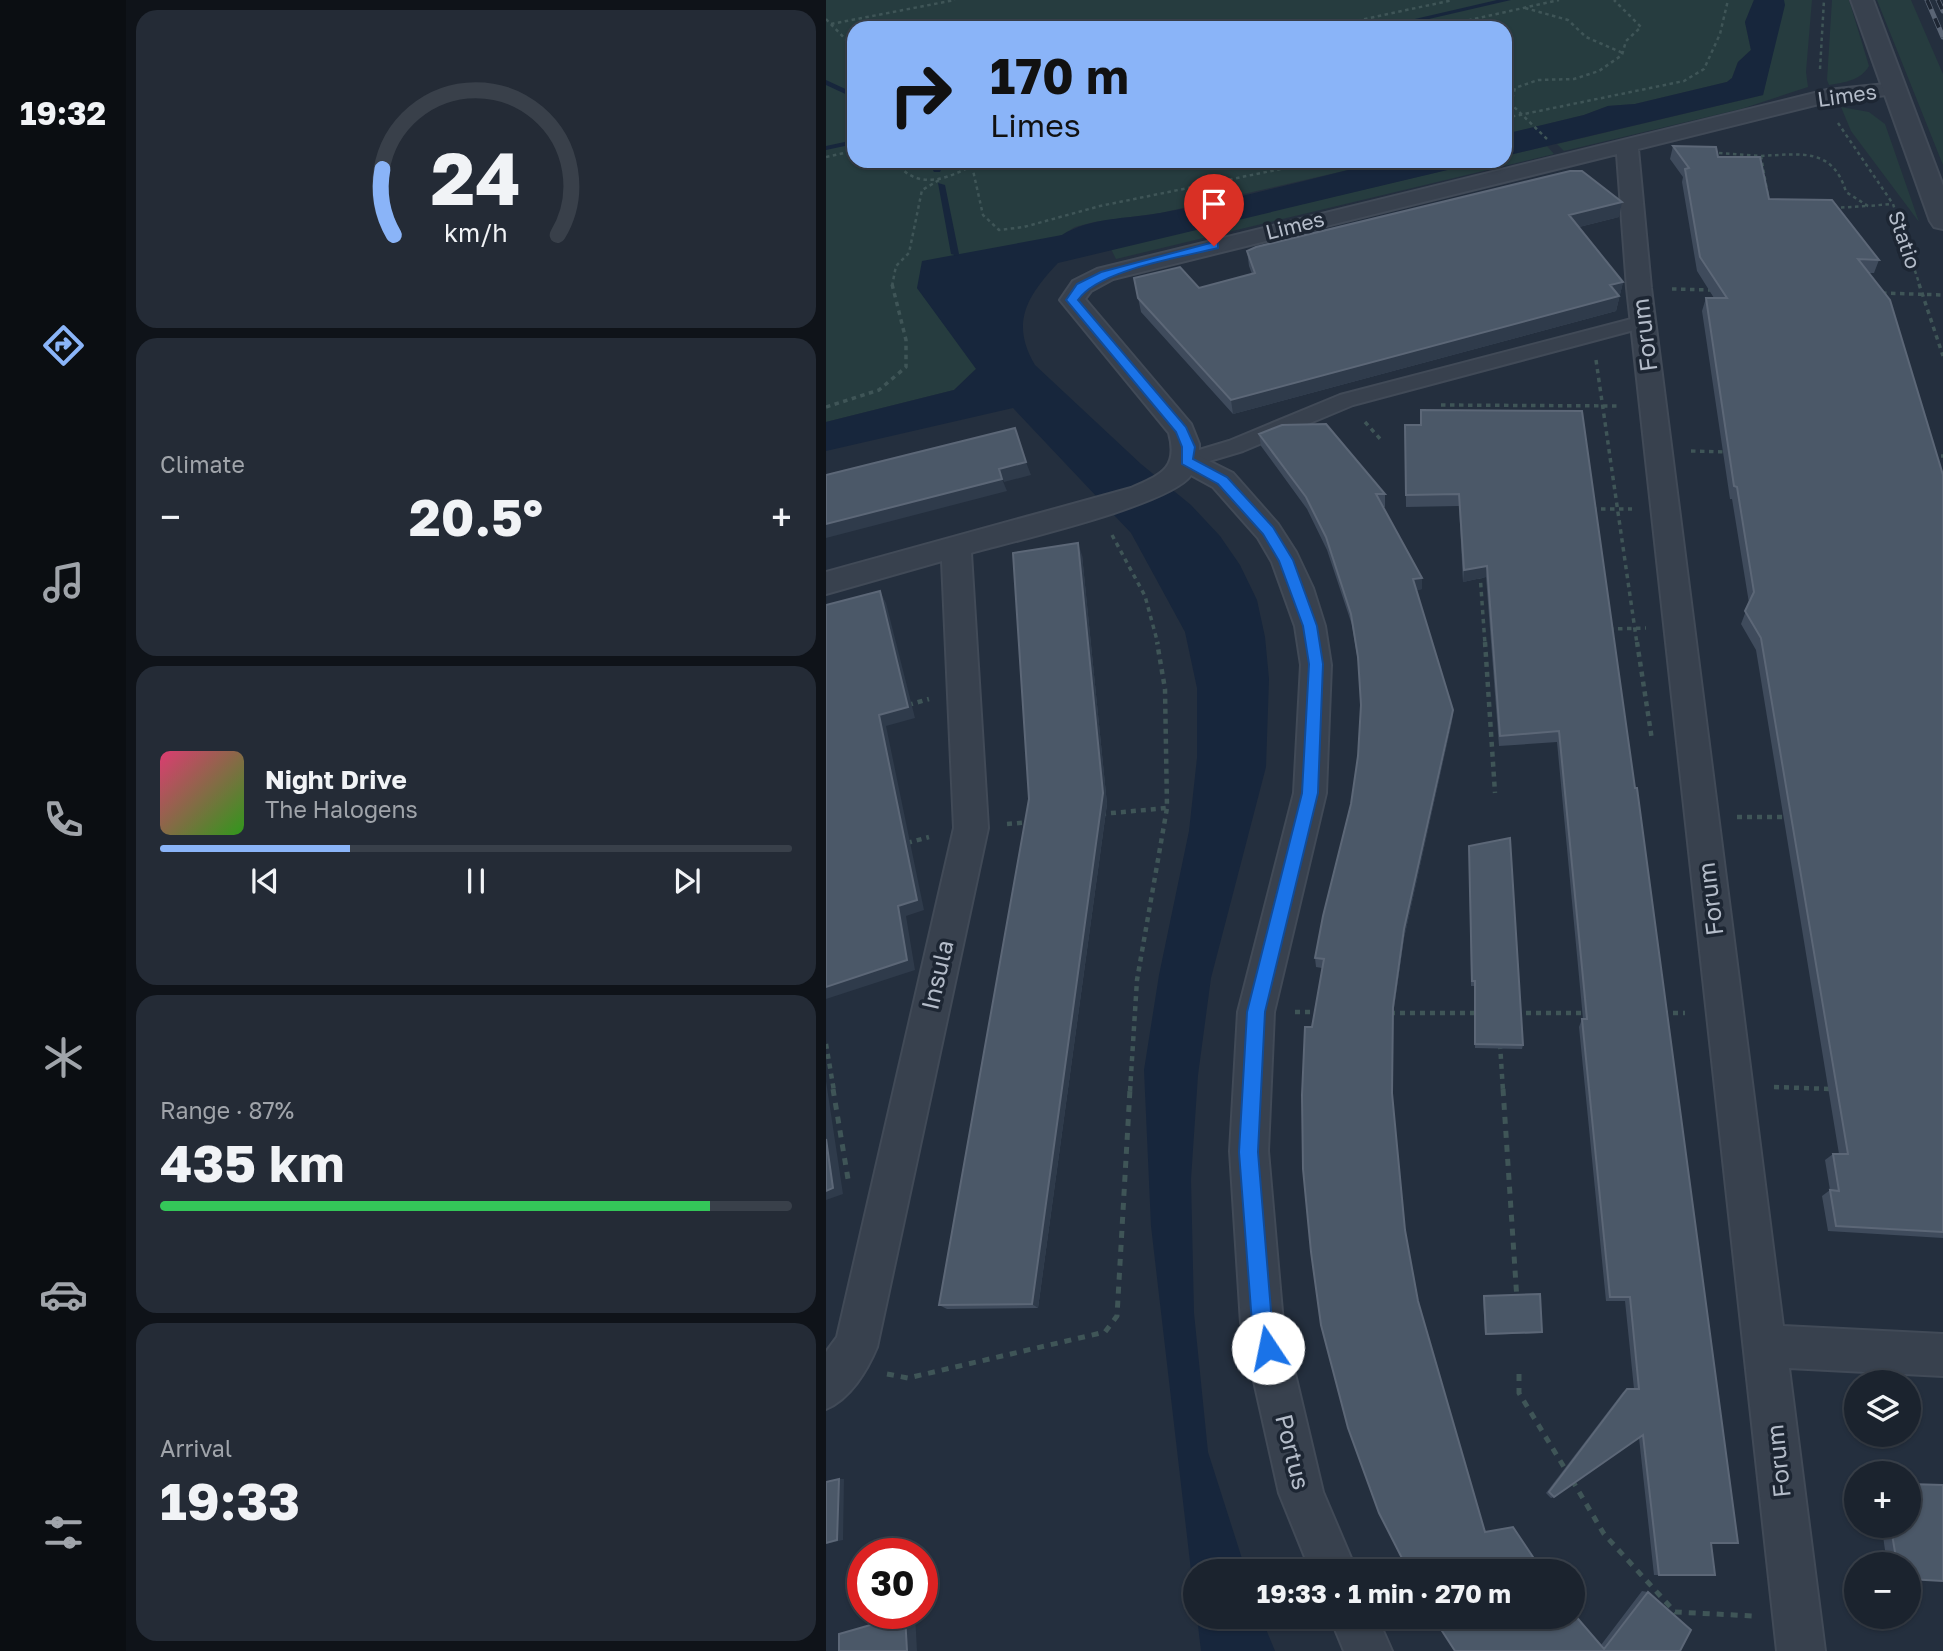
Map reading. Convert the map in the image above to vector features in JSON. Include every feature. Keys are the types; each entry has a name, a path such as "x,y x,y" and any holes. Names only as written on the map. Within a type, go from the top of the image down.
{"street":[{"name":"Statio","path":"1862,0 1943,222"},
{"name":"Limes","path":"1179,470 1188,447 1182,430 1072,300 1082,286 1105,274 1132,265 1827,96 1896,89"},
{"name":"Forum","path":"1626,146 1639,288 1681,623 1701,816 1799,1635"},
{"path":"826,583 1139,495 1179,470 1347,400 1643,322"},
{"name":"Portus","path":"1179,470 1223,480 1268,531 1286,560 1298,588 1310,626 1316,664 1310,793 1256,1012 1248,1152 1262,1323 1301,1493 1329,1559"},
{"name":"Insula","path":"834,1377 856,1347 971,828 956,548"},
{"path":"1766,1346 1943,1355"},
{"path":"1358,1629 1368,1651"}],"path":[{"path":"831,24 956,0"},
{"path":"1356,21 1453,0"},
{"path":"1466,21 1559,0"},
{"path":"1614,0 1616,7 1633,16 1641,27 1626,41 1625,54"},
{"path":"1512,116 1684,80 1704,69 1720,34 1728,0"},
{"name":"Statio","path":"1824,0 1819,83 1841,131 1893,204 1943,356"},
{"path":"1524,8 1568,20 1586,37 1625,54"},
{"path":"826,19 847,44"},
{"path":"1512,100 1515,88 1538,79 1575,79 1612,63 1625,54"},
{"path":"1512,105 1529,119 1553,146"},
{"path":"826,157 847,152"},
{"path":"1707,152 1760,156 1804,154 1827,160 1843,174 1846,192 1868,206"},
{"path":"1760,156 1770,207"},
{"path":"901,168 907,175 920,179 941,179"},
{"path":"826,407 864,398 890,385 906,367 906,340 892,287 896,266 909,253 922,190 967,168"},
{"path":"972,168 983,215 999,229 1024,227 1100,206 1286,168"},
{"path":"1833,208 1893,204"},
{"path":"1639,288 1720,290"},
{"path":"1882,293 1943,295"},
{"path":"1592,335 1654,753"},
{"path":"1431,405 1653,406"},
{"path":"1658,450 1727,452"},
{"path":"1930,456 1943,456"},
{"path":"834,1377 908,1378 1105,1332 1117,1316 1137,980 1167,808 1165,688 1157,639 1145,596 1096,507"},
{"path":"1591,509 1665,509"},
{"path":"1480,567 1495,793"},
{"path":"1607,629 1635,629 1681,623"},
{"path":"1482,628 1496,628"},
{"path":"901,707 963,689"},
{"path":"1089,816 1167,808"},
{"path":"1701,816 1795,817"},
{"path":"903,844 971,828 1037,821"},
{"path":"1256,1012 1323,1012"},
{"path":"1377,1013 1484,1013"},
{"path":"1511,1013 1590,1013"},
{"path":"1656,1013 1725,1014"},
{"path":"1499,1041 1517,1305"},
{"path":"826,1044 850,1190"},
{"path":"1735,1086 1844,1089"},
{"path":"1519,1374 1519,1393 1604,1534 1675,1612 1799,1635"}],"green space":[{"path":"826,0 1754,0 1745,22 1751,50 1738,62 1732,78 1727,82 1635,104 1608,106 1584,115 1512,132 1512,21 847,21 847,168 1357,168 1161,213 1075,227 1062,235 917,288 977,368 954,390 826,422"},
{"path":"1784,0 1812,0 1806,72 1808,87 1741,109 1564,151 1557,144 1763,95"},
{"path":"1832,0 1849,0 1869,66 1857,78 1829,85 1827,80"},
{"path":"1877,0 1911,0 1943,74 1943,165"},
{"path":"1841,107 1869,112 1885,124 1919,222 1851,131"},
{"path":"1547,146 1554,154 1512,164 1512,154"},
{"path":"1455,168 1496,168 1116,259 1111,249"}],"water":[{"path":"1754,0 1784,0 1763,95 1512,154 1512,132 1584,115 1608,106 1635,104 1727,82 1732,78 1738,62 1751,50 1745,22"},
{"path":"1357,168 1456,168 1058,263 1031,299 1023,323 1028,350 1035,365 1141,464 1191,505 1220,536 1240,565 1257,600 1265,637 1269,679 1266,767 1211,978 1198,1075 1191,1179 1194,1313 1208,1452 1242,1559 1190,1559 1151,1226 1144,1070 1159,975 1189,831 1197,758 1197,688 1185,632 1131,533 1013,408 826,451 826,422 954,390 976,369 917,288 922,261 1062,235 1097,222 1160,213"},
{"path":"1198,1629 1266,1629 1275,1651 1201,1651"}],"building":[{"path":"1673,146 1716,147 1718,157 1760,157 1769,199 1832,200 1879,260 1858,259 1890,300 1943,475 1943,1232 1836,1226 1830,1190 1839,1191 1833,1154 1848,1154 1761,638 1745,611 1754,592 1737,487 1734,486 1706,298 1727,298 1700,257 1685,169 1689,168"},
{"path":"1570,171 1582,171 1622,202 1569,215 1623,282 1610,285 1619,296 1231,400 1138,298 1134,278 1180,267 1199,288 1255,273 1247,251 1256,247"},
{"path":"1421,410 1582,411 1637,788 1738,1543 1711,1543 1715,1575 1659,1575 1643,1435 1554,1497 1549,1492 1627,1389 1639,1389 1630,1297 1610,1297 1582,1019 1587,1019 1559,731 1500,736 1487,566 1464,570 1459,494 1406,495 1405,425 1421,425"},
{"path":"1326,424 1385,494 1376,494 1422,578 1413,579 1453,710 1404,929 1393,1007 1392,1093 1405,1230 1418,1301 1485,1532 1513,1527 1534,1559 1402,1559 1379,1513 1348,1428 1321,1325 1303,1169 1305,1027 1312,1027 1324,959 1315,958 1351,804 1358,756 1361,705 1358,657 1351,614 1326,537 1306,497 1259,434 1282,425"},
{"path":"1015,428 1026,462 999,469 1002,479 826,524 826,475"},
{"path":"1078,543 1103,793 1032,1304 939,1305 1029,799 1013,553"},
{"path":"880,591 908,707 879,715 917,900 898,906 907,960 826,987 826,605"},
{"path":"1510,838 1523,1045 1475,1044 1469,846"},
{"path":"826,1139 833,1188 826,1191"},
{"path":"1540,1294 1542,1332 1486,1334 1484,1296"},
{"path":"839,1479 837,1540 826,1543 826,1482"},
{"path":"1921,1484 1943,1485 1943,1581 1921,1580 1921,1552 1895,1552 1893,1538 1921,1538"},
{"path":"1648,1592 1691,1630 1680,1651 1455,1651 1441,1629 1585,1627 1604,1649"},
{"path":"856,1629 906,1629 907,1651 839,1651 839,1634"}],"waterway":[{"path":"1412,21 1507,0"},
{"path":"826,82 847,92"},
{"path":"826,148 847,144"},
{"path":"941,185 955,254"}],"railway":[{"path":"1927,0 1943,37"},
{"path":"1938,0 1943,11"}],"route":[{"path":"1214,246 1105,274 1082,286 1072,300 1182,430 1188,447 1186,461 1223,480 1268,531 1286,560 1310,626 1316,664 1310,793 1256,1012 1248,1152 1262,1323 1268,1348"}]}
